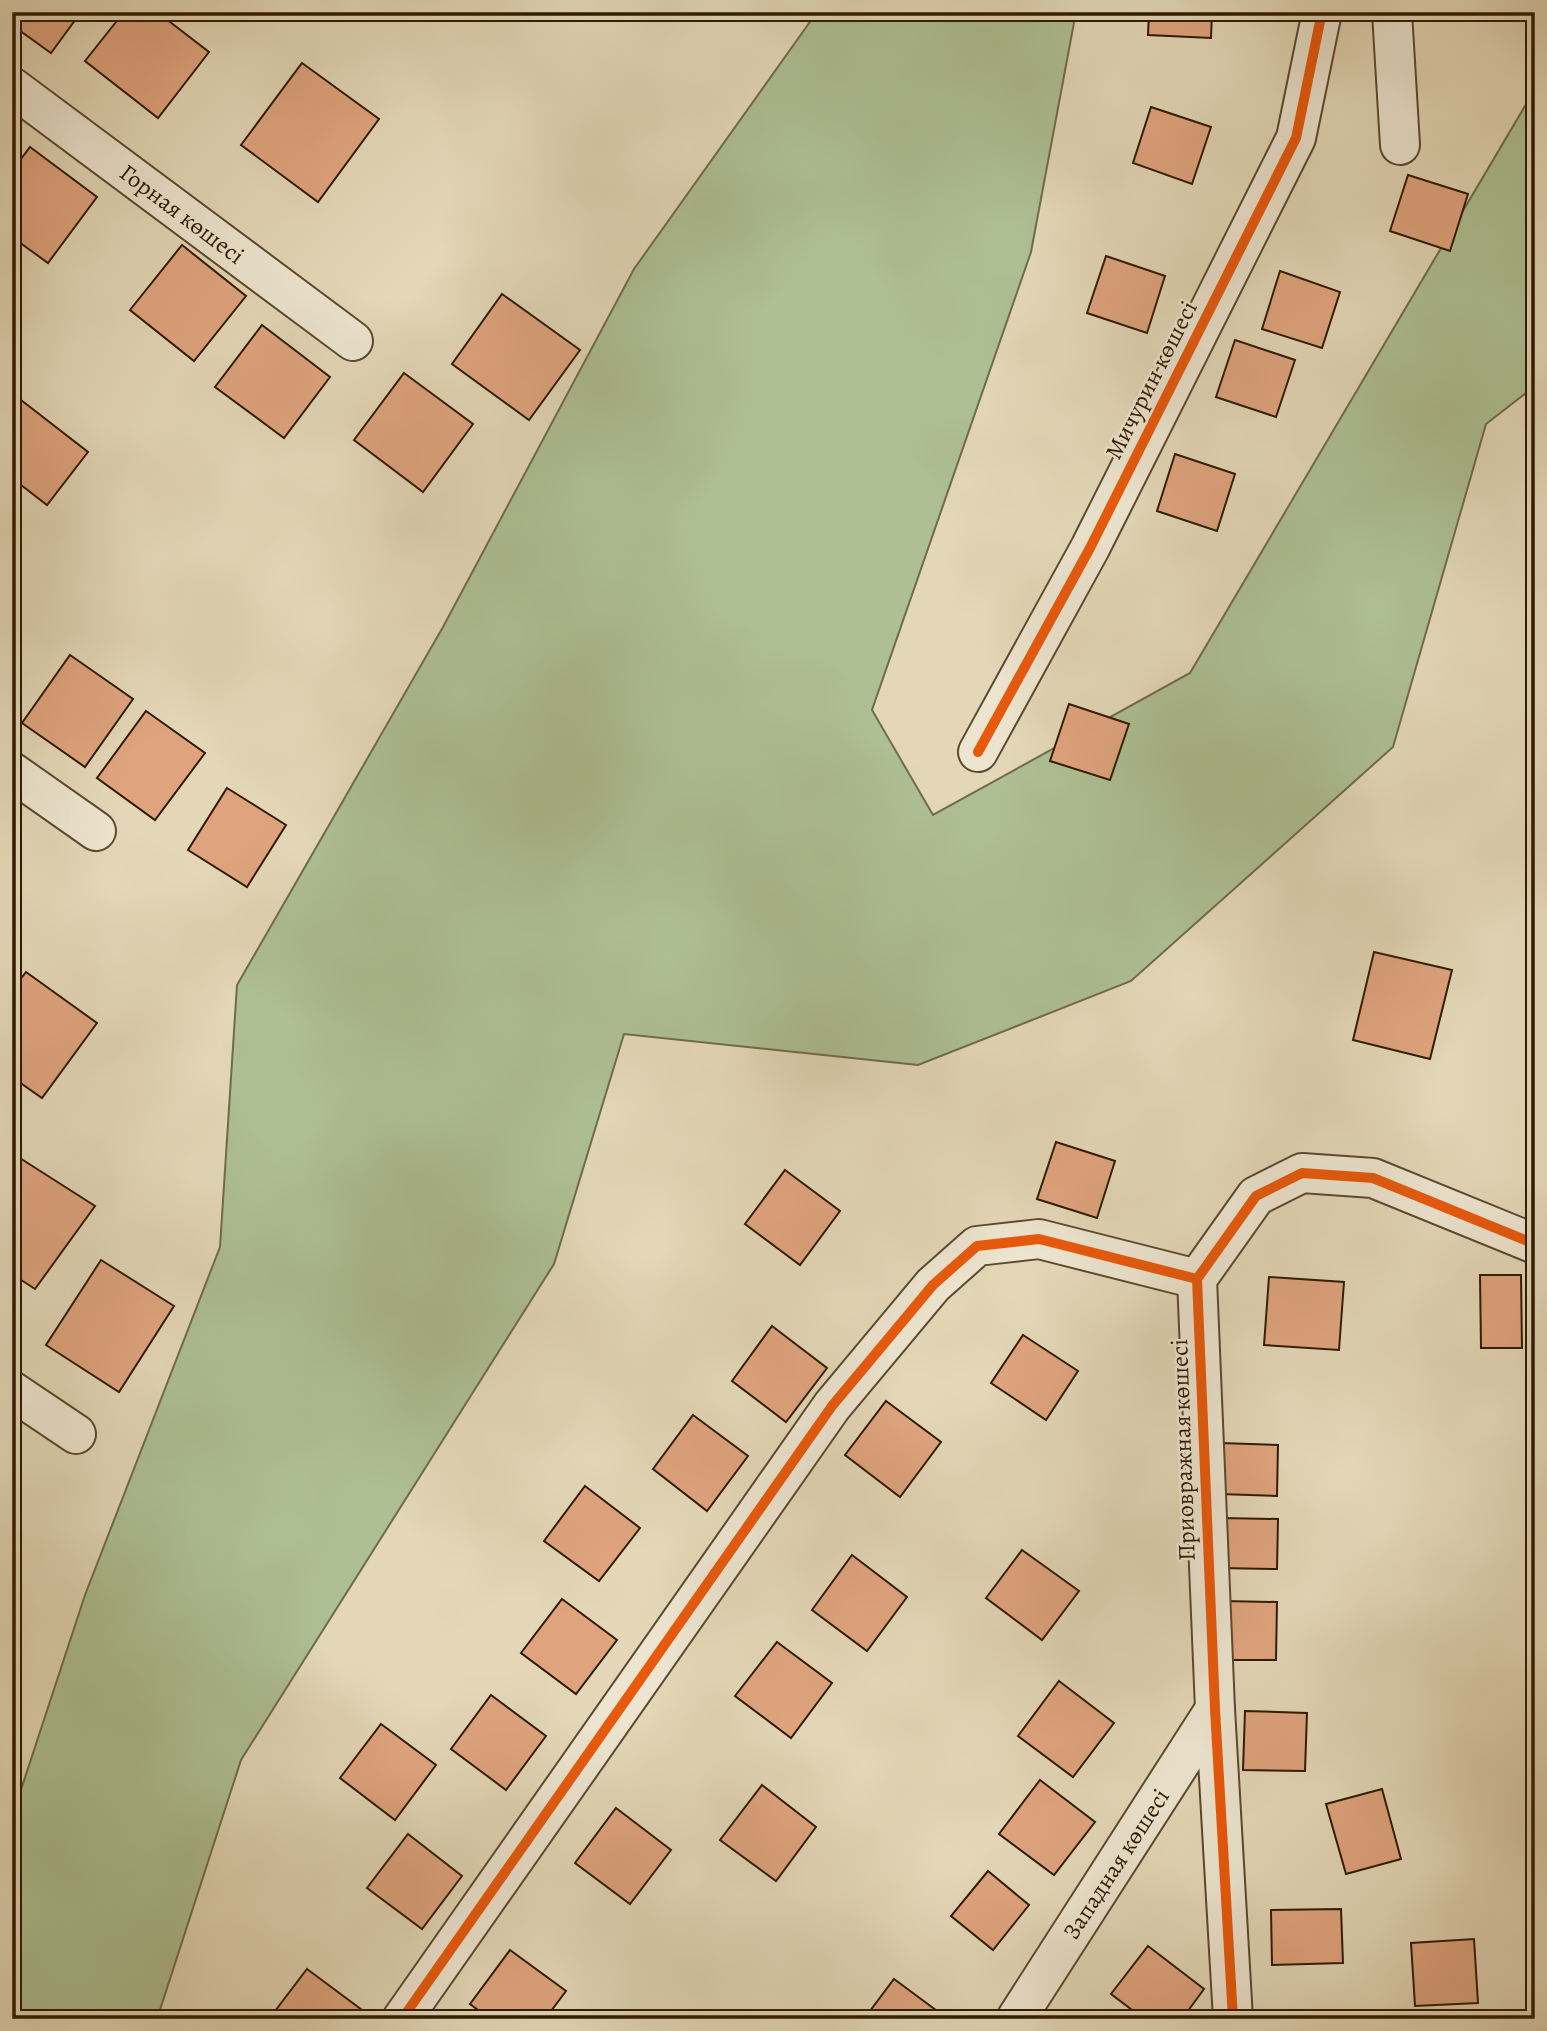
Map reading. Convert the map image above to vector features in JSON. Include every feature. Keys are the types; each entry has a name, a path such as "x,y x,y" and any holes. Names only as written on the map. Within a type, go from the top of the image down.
{"street":[{"name":"Мичурин көшесі","path":"978,752 1090,548 1296,138 1322,12"},
{"path":"1392,12 1400,145"},
{"name":"Горная көшесі","path":"12,86 353,341"},
{"path":"12,772 96,831"},
{"path":"402,2019 832,1406 933,1285 978,1246 1039,1239 1197,1279 1256,1196 1302,1173 1373,1178 1535,1244"},
{"name":"Приовражная көшесі","path":"1197,1279 1215,1709 1233,2019"},
{"path":"12,1391 76,1434"},
{"name":"Западная көшесі","path":"1016,2019 1215,1709"}],"green space":[{"path":"817,12 1076,12 1031,252 872,710 933,815 1190,673 1535,89 1535,386 1486,424 1393,747 1131,981 918,1065 624,1034 554,1264 241,1760 157,2019 12,2019 12,1817 85,1595 220,1247 237,985 443,627 634,269"}],"building":[{"path":"12,12 81,12 51,53 12,25"},
{"path":"124,12 157,12 209,52 158,118 85,61"},
{"path":"1149,12 1212,12 1211,38 1148,35"},
{"path":"1493,12 1535,12 1535,21 1493,18"},
{"path":"302,63 379,119 318,202 241,145"},
{"path":"1151,107 1211,127 1192,184 1133,163"},
{"path":"30,147 97,197 48,263 12,237 12,171"},
{"path":"1408,175 1468,194 1450,251 1390,231"},
{"path":"182,245 246,296 194,361 130,310"},
{"path":"1106,256 1165,276 1147,333 1087,313"},
{"path":"1280,271 1340,292 1322,348 1262,329"},
{"path":"502,294 580,350 529,420 452,364"},
{"path":"262,325 330,377 284,438 215,387"},
{"path":"1235,340 1295,360 1276,417 1216,397"},
{"path":"404,373 473,424 423,492 354,440"},
{"path":"21,400 88,452 47,505 12,478 12,411"},
{"path":"1175,454 1235,474 1217,531 1157,511"},
{"path":"70,655 133,699 85,767 22,723"},
{"path":"1069,704 1129,724 1110,780 1050,761"},
{"path":"146,711 205,753 155,820 97,778"},
{"path":"227,788 286,825 247,887 188,850"},
{"path":"1374,952 1452,970 1430,1059 1353,1040"},
{"path":"26,972 97,1023 42,1098 12,1077 12,990"},
{"path":"1056,1142 1115,1161 1097,1218 1037,1199"},
{"path":"12,1153 95,1206 35,1289 12,1274"},
{"path":"785,1170 840,1211 800,1265 745,1224"},
{"path":"101,1260 174,1306 119,1392 46,1345"},
{"path":"1480,1275 1521,1275 1522,1348 1481,1348"},
{"path":"1269,1277 1344,1282 1339,1350 1264,1345"},
{"path":"772,1326 827,1368 786,1422 732,1381"},
{"path":"1023,1335 1078,1371 1046,1420 991,1383"},
{"path":"886,1401 941,1442 900,1497 845,1455"},
{"path":"693,1415 748,1456 707,1511 653,1469"},
{"path":"1221,1443 1278,1445 1277,1496 1220,1494"},
{"path":"585,1486 640,1528 599,1581 544,1541"},
{"path":"1221,1518 1278,1519 1277,1569 1220,1568"},
{"path":"1022,1550 1079,1591 1042,1640 986,1598"},
{"path":"852,1555 907,1597 867,1651 812,1610"},
{"path":"562,1599 617,1640 576,1694 521,1653"},
{"path":"1222,1601 1277,1602 1276,1660 1221,1660"},
{"path":"777,1642 832,1683 791,1738 735,1696"},
{"path":"1059,1681 1114,1723 1073,1777 1018,1736"},
{"path":"491,1695 546,1736 506,1790 451,1749"},
{"path":"1245,1711 1307,1713 1305,1771 1243,1770"},
{"path":"381,1724 436,1765 395,1820 340,1778"},
{"path":"1040,1780 1095,1822 1054,1875 999,1834"},
{"path":"762,1785 816,1827 776,1881 720,1840"},
{"path":"1382,1789 1401,1859 1346,1874 1326,1804"},
{"path":"616,1808 671,1850 630,1904 575,1863"},
{"path":"408,1834 462,1876 422,1929 367,1888"},
{"path":"988,1871 1029,1905 993,1950 951,1916"},
{"path":"1341,1909 1343,1963 1272,1965 1271,1910"},
{"path":"1474,1939 1478,2003 1415,2006 1411,1943"},
{"path":"1148,1946 1204,1989 1182,2019 1144,2019 1111,1994"},
{"path":"510,1950 566,1991 545,2019 490,2019 470,2004"},
{"path":"307,1969 362,2010 355,2019 269,2019"},
{"path":"894,1979 948,2019 864,2019"}],"cycle path":[{"path":"978,752 1090,548 1296,138 1322,12"},
{"path":"1233,2019 1215,1709 1197,1279 1256,1196 1302,1173 1373,1178 1535,1244"},
{"path":"402,2019 832,1406 933,1285 977,1246 1039,1239 1197,1279"}]}
